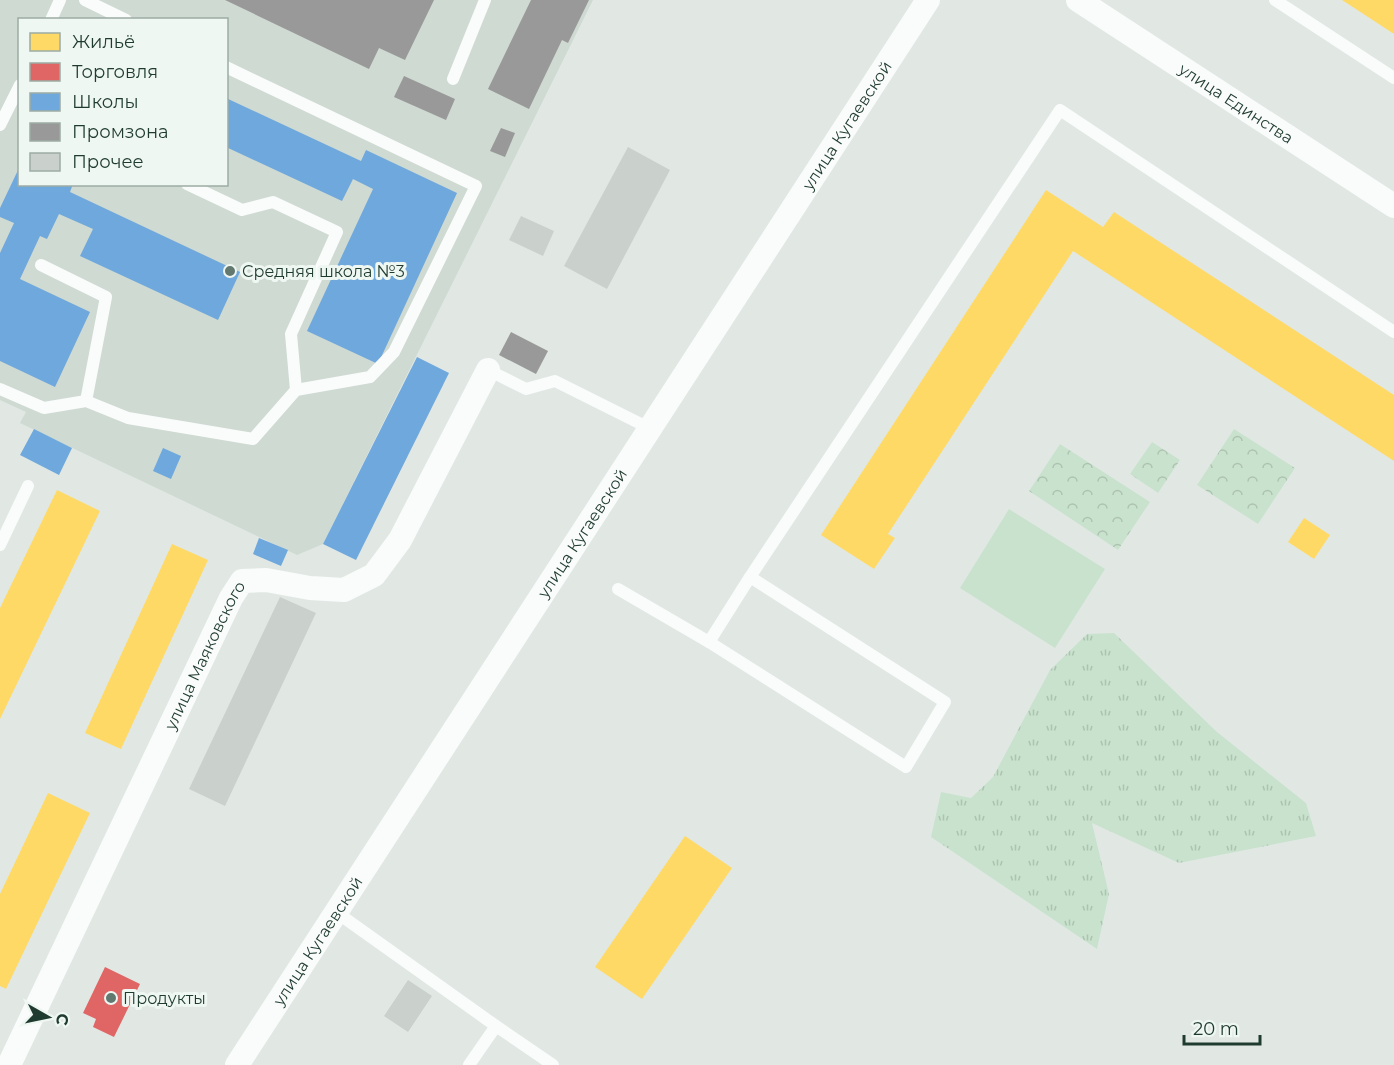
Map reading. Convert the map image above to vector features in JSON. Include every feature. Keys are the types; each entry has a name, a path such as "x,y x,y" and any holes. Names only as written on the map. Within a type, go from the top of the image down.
{"street":[{"name":"улица Кугаевской","path":"237,1065 928,0"},
{"name":"улица Единства","path":"1078,0 1394,206"},
{"name":"улица Маяковского","path":"9,1065 221,620 242,581 266,580 310,588 344,590 374,575 400,540 488,370"}],"lane":[{"path":"52,18 60,0"},
{"path":"85,0 122,18"},
{"path":"453,79 485,0"},
{"path":"1275,0 1394,78"},
{"path":"0,389 44,408 86,401 128,418 254,439 296,390 370,377 394,352 476,186 228,68"},
{"path":"0,125 18,88"},
{"path":"709,642 1060,110 1394,333"},
{"path":"190,186 242,210 273,202 337,232 291,334 296,390"},
{"path":"41,265 106,297 86,401"},
{"path":"488,370 526,389 555,381 651,429"},
{"path":"0,545 28,486"},
{"path":"618,589 709,642 906,766 945,702 750,577"},
{"path":"336,912 553,1065"},
{"path":"469,1065 496,1026"}],"shaded area":[{"name":"Средняя школа №3","path":"0,0 593,0 323,544 297,555 20,423 26,412 0,400"}],"green space":[{"path":"1234,429 1295,468 1258,524 1197,485"},
{"path":"1152,442 1180,460 1158,493 1130,474"},
{"path":"1060,444 1150,502 1118,550 1029,491"},
{"path":"1009,509 1105,569 1055,648 960,588"},
{"path":"1114,633 1217,732 1306,803 1316,836 1179,863 1092,823 1109,894 1097,949 931,837 941,792 971,798 993,777 1050,670 1087,634"}],"building: Жильё":[{"path":"1342,0 1394,0 1394,34"},
{"path":"1046,190 1103,227 1114,212 1394,395 1394,461 1073,251 888,534 895,538 874,569 821,535"},
{"path":"57,490 100,511 0,719 0,608"},
{"path":"1304,518 1330,535 1314,559 1288,542"},
{"path":"172,544 208,560 121,749 85,733"},
{"path":"48,793 90,813 6,989 0,986 0,894"},
{"path":"685,836 732,868 642,999 595,967"}],"building: Торговля":[{"name":"Продукты","path":"105,967 140,984 114,1037 93,1027 96,1019 83,1013"}],"building: Школы":[{"path":"228,99 361,161 366,150 457,193 378,364 307,331 373,189 353,179 342,201 228,148"},
{"path":"18,170 18,186 72,186 70,192 240,272 218,320 80,256 93,229 59,214 47,239 40,236 20,279 90,312 55,387 0,361 0,253 14,223 0,217 0,208"},
{"path":"417,357 449,373 356,560 323,544"},
{"path":"34,429 72,448 59,475 20,455"},
{"path":"163,448 181,456 171,479 153,471"},
{"path":"259,538 288,550 281,566 253,554"}],"building: Промзона":[{"path":"225,0 434,0 405,60 379,48 369,69"},
{"path":"531,0 589,0 568,43 562,40 529,109 488,89"},
{"path":"404,76 455,99 446,120 394,97"},
{"path":"501,128 515,133 505,157 490,151"},
{"path":"511,332 548,351 536,374 499,355"}],"building: Прочее":[{"path":"628,147 670,170 607,289 564,266"},
{"path":"521,216 554,231 543,256 509,240"},
{"path":"280,597 316,613 225,806 189,789"},
{"path":"408,980 432,996 408,1032 384,1016"}],"place":[{"name":"Средняя школа №3","path":"230,271"},
{"name":"Продукты","path":"111,998"}]}
